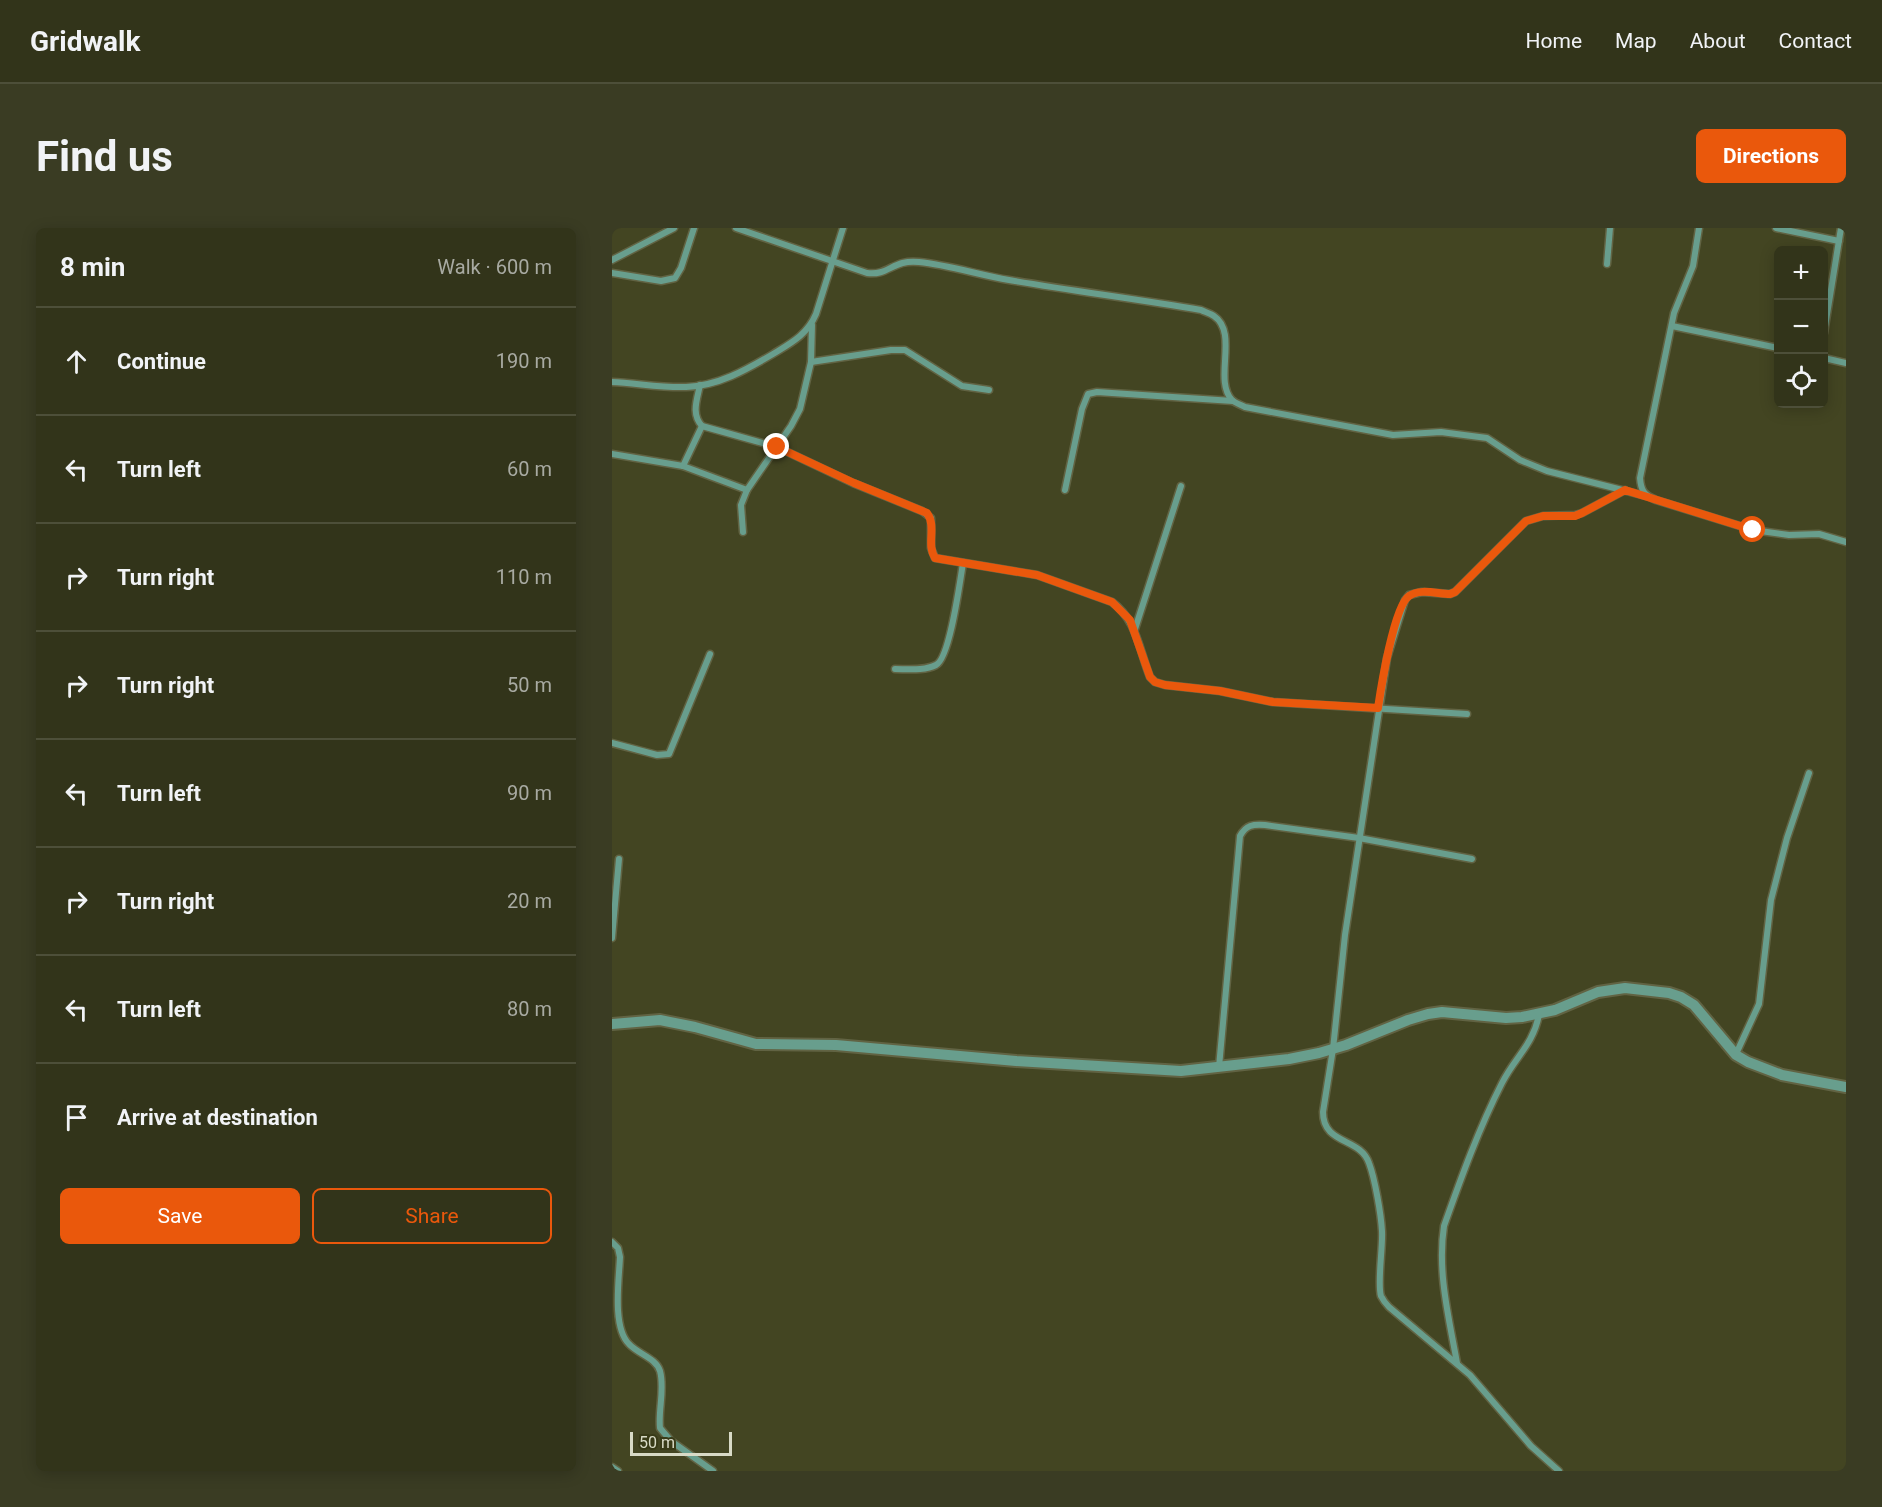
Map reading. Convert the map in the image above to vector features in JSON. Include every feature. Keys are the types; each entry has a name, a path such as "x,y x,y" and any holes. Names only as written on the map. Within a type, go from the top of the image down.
{"street":[{"path":"612,260 674,228"},
{"path":"612,273 661,281 675,278 679,274 694,228"},
{"path":"736,228 874,274 881,273 904,261 921,262 1005,280 1201,310 1215,316 1223,327 1226,342 1226,385 1233,401"},
{"path":"743,532 741,505 747,490 800,409 811,362 812,325 843,228"},
{"path":"1606,264 1610,228"},
{"path":"1646,496 1641,488 1640,478 1677,302 1693,266 1699,228"},
{"path":"1776,228 1839,241"},
{"path":"1828,308 1841,228"},
{"path":"612,382 686,387 724,379 745,371 795,341 812,325"},
{"path":"1672,326 1774,347"},
{"path":"811,362 905,350 962,386 989,390"},
{"path":"1828,359 1846,363"},
{"path":"700,385 695,413 697,421 702,426 777,447 854,483 927,513 932,525 932,554 941,560 1037,575 1112,602 1126,614 1135,630 1147,670 1155,682 1197,690 1220,691 1273,702 1467,714"},
{"path":"1065,490 1082,409 1088,394 1097,392 1233,401 1245,407 1393,435 1441,432 1487,438 1520,460 1547,471 1646,496 1753,530 1788,535 1819,534 1846,542"},
{"path":"683,466 702,426"},
{"path":"612,454 683,466 747,490"},
{"path":"1135,630 1181,486"},
{"path":"1559,1471 1531,1446 1457,1363 1389,1307 1381,1297 1379,1286 1383,1246 1382,1228 1369,1161 1356,1148 1327,1131 1323,1122 1345,935 1373,756 1378,708 1393,636 1403,605 1409,595 1422,592 1450,594 1455,592 1526,521 1543,516 1575,516 1625,490"},
{"path":"895,669 926,667 938,664 943,658 954,617 963,563"},
{"path":"612,743 657,755 669,754 710,654"},
{"path":"1736,1055 1760,1004 1772,900 1787,838 1809,773"},
{"path":"1219,1068 1240,836 1245,828 1265,825 1359,838 1472,860"},
{"path":"612,938 619,859"},
{"path":"612,1024 660,1020 756,1044 836,1045 1160,1071 1219,1068 1289,1059 1333,1049 1428,1014 1442,1012 1506,1018 1539,1015 1611,989 1638,989 1669,993 1694,1005 1736,1055 1748,1062 1782,1075 1846,1087"},
{"path":"1457,1363 1444,1291 1442,1242 1444,1226 1495,1097 1510,1068 1532,1038 1539,1015"},
{"path":"612,1242 618,1248 620,1257 615,1299 620,1327 627,1343 660,1369 660,1428 671,1441 713,1471"},
{"path":"612,1467 618,1471"}],"route":[{"path":"777,447 854,483 927,513 931,518 931,548 935,558 1025,572 1112,602 1130,620 1147,670 1155,682 1197,690 1220,691 1273,702 1378,708 1393,636 1405,600 1409,595 1422,592 1450,594 1455,592 1519,527 1534,517 1575,516 1589,511 1625,490 1753,530"}]}
